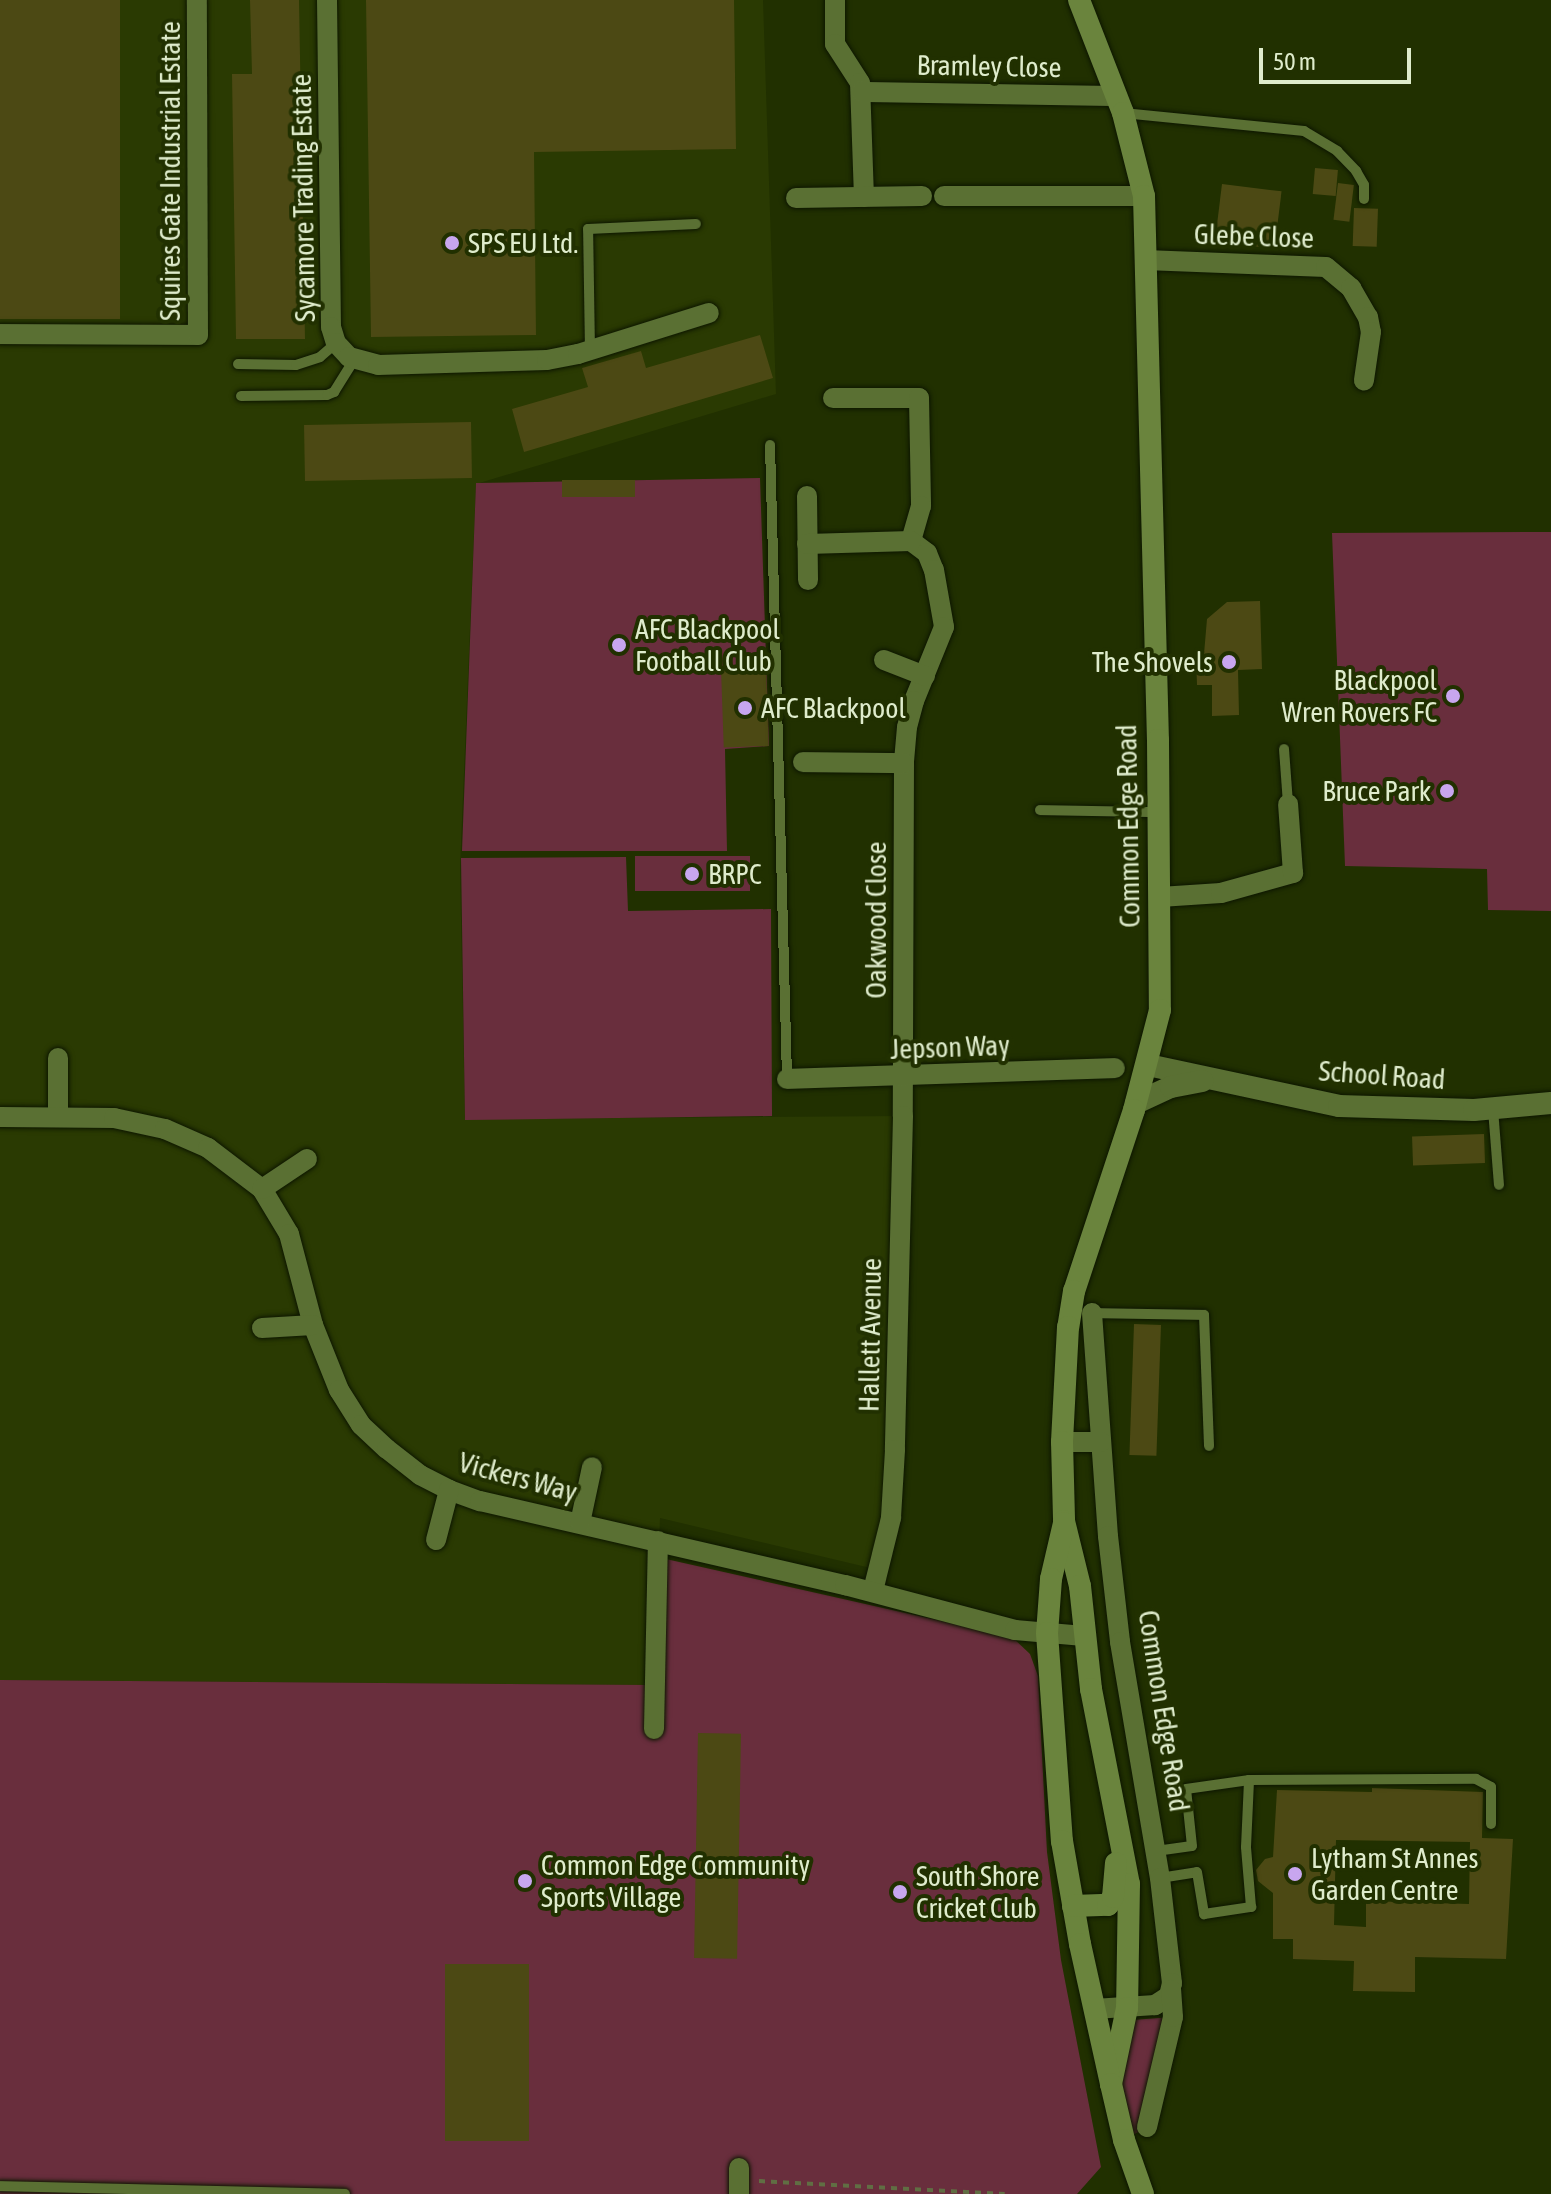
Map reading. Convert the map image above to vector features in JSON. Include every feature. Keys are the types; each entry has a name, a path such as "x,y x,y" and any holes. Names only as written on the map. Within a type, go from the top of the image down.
{"main road":[{"name":"Common Edge Road","path":"1079,0 1120,105 1144,196 1160,897 1161,999 1148,1065 1070,1309 1062,1442 1064,1521 1080,1586 1084,1636 1129,1884 1127,2008 1111,2084"},
{"name":"Common Edge Road","path":"1064,1521 1047,1609 1047,1656 1062,1841 1111,2084 1124,2140 1143,2194"},
{"path":"1073,1906 1103,1907 1113,1897 1116,1862 1109,1814 1111,1792"}],"street":[{"name":"Squires Gate Industrial Estate","path":"0,334 198,335 197,0"},
{"name":"Sycamore Trading Estate","path":"327,0 331,327 336,343 354,360"},
{"path":"835,0 835,44 856,75 861,92 864,197"},
{"name":"Bramley Close","path":"861,92 1120,105"},
{"path":"796,198 922,196"},
{"path":"944,196 1144,196"},
{"name":"Glebe Close","path":"1145,260 1326,267 1351,288 1368,317 1371,332 1364,380"},
{"path":"354,360 378,365 547,360 590,351 709,313"},
{"path":"807,544 911,541 921,506 919,398 833,398"},
{"path":"807,496 808,580"},
{"name":"Oakwood Close","path":"903,1077 904,763 907,727 944,627 941,602 927,553 911,541"},
{"path":"884,660 925,676"},
{"path":"803,762 904,763"},
{"path":"1160,897 1221,893 1293,873 1288,804"},
{"path":"58,1058 58,1116"},
{"name":"School Road","path":"1148,1065 1339,1106 1493,1109 1551,1103"},
{"name":"Jepson Way","path":"787,1079 1115,1068"},
{"name":"Hallett Avenue","path":"873,1591 889,1531 894,1464 903,1077"},
{"name":"School Road","path":"1136,1103 1185,1083 1211,1079"},
{"name":"Vickers Way","path":"0,1117 114,1118 165,1129 208,1148 262,1189 289,1234 313,1325 339,1390 361,1425 420,1475 449,1490 480,1501 873,1591 1015,1630 1084,1636"},
{"path":"262,1189 307,1159"},
{"name":"Common Edge Road","path":"1092,1313 1120,1642 1160,1878 1173,2017 1147,2127"},
{"path":"262,1328 313,1325"},
{"path":"1062,1442 1101,1442"},
{"path":"580,1523 592,1467"},
{"path":"436,1540 449,1490"},
{"path":"654,1729 658,1541"},
{"path":"1015,1630 1035,1621 1047,1609"},
{"name":"Vickers Way","path":"1015,1630 1035,1642 1047,1656"},
{"path":"1094,2009 1127,2008 1165,2001 1171,1990"}],"lane":[{"path":"1120,105 1304,131 1329,145 1356,171 1364,185 1364,199"},
{"path":"590,351 588,229 696,224"},
{"path":"238,364 296,365 320,357 336,343"},
{"path":"241,396 327,395 334,392 354,360"},
{"path":"770,445 787,1079"},
{"path":"1284,749 1288,804"},
{"path":"1040,810 1158,812"},
{"path":"1493,1109 1499,1185"},
{"path":"1092,1313 1204,1315 1209,1446"},
{"path":"1156,1851 1192,1846 1186,1789 1249,1780 1476,1779 1491,1787 1491,1824"},
{"path":"1160,1878 1197,1872 1204,1914 1251,1907 1246,1847 1249,1780"},
{"path":"0,2186 345,2194"}],"path":[{"path":"739,2181 1005,2194"}],"shaded area":[{"path":"0,0 763,0 776,394 476,484 460,868 465,1119 903,1116 879,1570 660,1518 655,1685 0,1680"},
{"name":"AFC Blackpool Football Club","path":"760,478 769,746 725,749 727,851 462,851 476,483"},
{"name":"Blackpool Wren Rovers FC","path":"1551,532 1551,911 1488,910 1487,869 1345,866 1332,533"},
{"name":"BRPC","path":"635,856 750,856 750,891 635,891"},
{"path":"626,857 628,911 771,909 772,1116 465,1120 461,858"},
{"name":"Common Edge Community Sports Village","path":"657,1557 1012,1637 1030,1654 1038,1676 1047,1852 1061,1960 1101,2167 1077,2194 0,2194 0,1680 654,1685"},
{"path":"1173,2017 1147,2127 1124,2140 1119,2083 1132,2020"}],"building":[{"path":"0,0 120,0 120,319 0,319"},
{"path":"250,0 299,0 305,339 236,339 232,74 252,74"},
{"name":"SPS EU Ltd.","path":"366,0 734,0 736,149 534,152 536,335 371,337"},
{"path":"1315,168 1338,170 1336,196 1313,194"},
{"path":"1338,183 1354,185 1349,222 1333,220"},
{"path":"1222,184 1282,191 1274,249 1215,242"},
{"path":"1354,208 1378,209 1377,247 1353,246"},
{"path":"760,335 773,378 524,452 512,409 588,387 582,368 641,351 646,368"},
{"path":"471,422 472,478 305,481 304,425"},
{"path":"562,480 635,480 635,497 562,497"},
{"name":"The Shovels","path":"1260,601 1262,669 1238,670 1239,715 1212,716 1212,685 1197,685 1196,655 1204,654 1207,619 1227,602"},
{"name":"AFC Blackpool","path":"766,668 769,746 724,748 721,670"},
{"path":"1484,1134 1485,1163 1413,1165 1412,1137"},
{"path":"1134,1324 1161,1325 1156,1456 1129,1455"},
{"path":"698,1733 741,1734 737,1959 694,1958"},
{"name":"Lytham St Annes Garden Centre","path":"1372,1788 1483,1792 1482,1838 1513,1839 1506,1959 1415,1957 1415,1992 1353,1991 1354,1961 1293,1959 1293,1939 1273,1939 1273,1893 1258,1881 1256,1870 1265,1859 1273,1857 1277,1790 1372,1792","holes":["1336,1840 1470,1842 1469,1904 1366,1901 1366,1927 1334,1925"]},
{"name":"Common Edge Community Sports Village","path":"445,1964 529,1964 529,2141 445,2141"}],"place":[{"name":"SPS EU Ltd.","path":"452,243"},
{"name":"AFC Blackpool Football Club","path":"619,645"},
{"name":"The Shovels","path":"1229,662"},
{"name":"Blackpool Wren Rovers FC","path":"1453,696"},
{"name":"AFC Blackpool","path":"745,708"},
{"name":"Bruce Park","path":"1447,791"},
{"name":"BRPC","path":"692,874"},
{"name":"Lytham St Annes Garden Centre","path":"1295,1874"},
{"name":"Common Edge Community Sports Village","path":"525,1881"},
{"name":"South Shore Cricket Club","path":"900,1892"}]}
